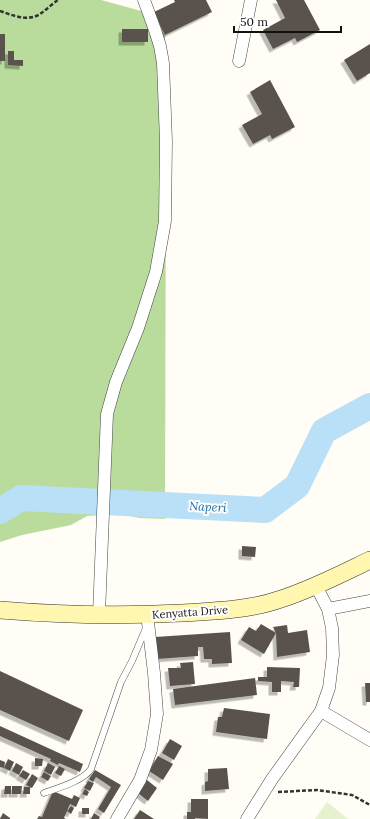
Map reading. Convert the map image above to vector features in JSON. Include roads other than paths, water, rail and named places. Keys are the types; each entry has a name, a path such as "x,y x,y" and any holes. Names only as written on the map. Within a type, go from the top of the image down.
{"main road":[{"name":"Kenyatta Drive","path":"0,610 35,613 99,614 148,619 246,607 280,600 316,586 370,560"}],"street":[{"path":"99,614 107,414 116,382 138,328 156,272 165,221 166,141 163,63 156,30 144,0"},
{"path":"238,61 251,0"},
{"path":"247,819 291,751 321,711 329,688 333,655 332,628 328,609 316,586"},
{"path":"328,609 370,601"},
{"path":"117,819 140,780 151,750 157,714 148,619"},
{"path":"321,711 370,740"}],"lane":[{"path":"44,793 57,789 85,776 91,769 121,682 132,661 148,619"}],"waterway":[{"name":"Naperi","path":"0,511 21,498 265,510 297,486 324,431 370,406"}]}
